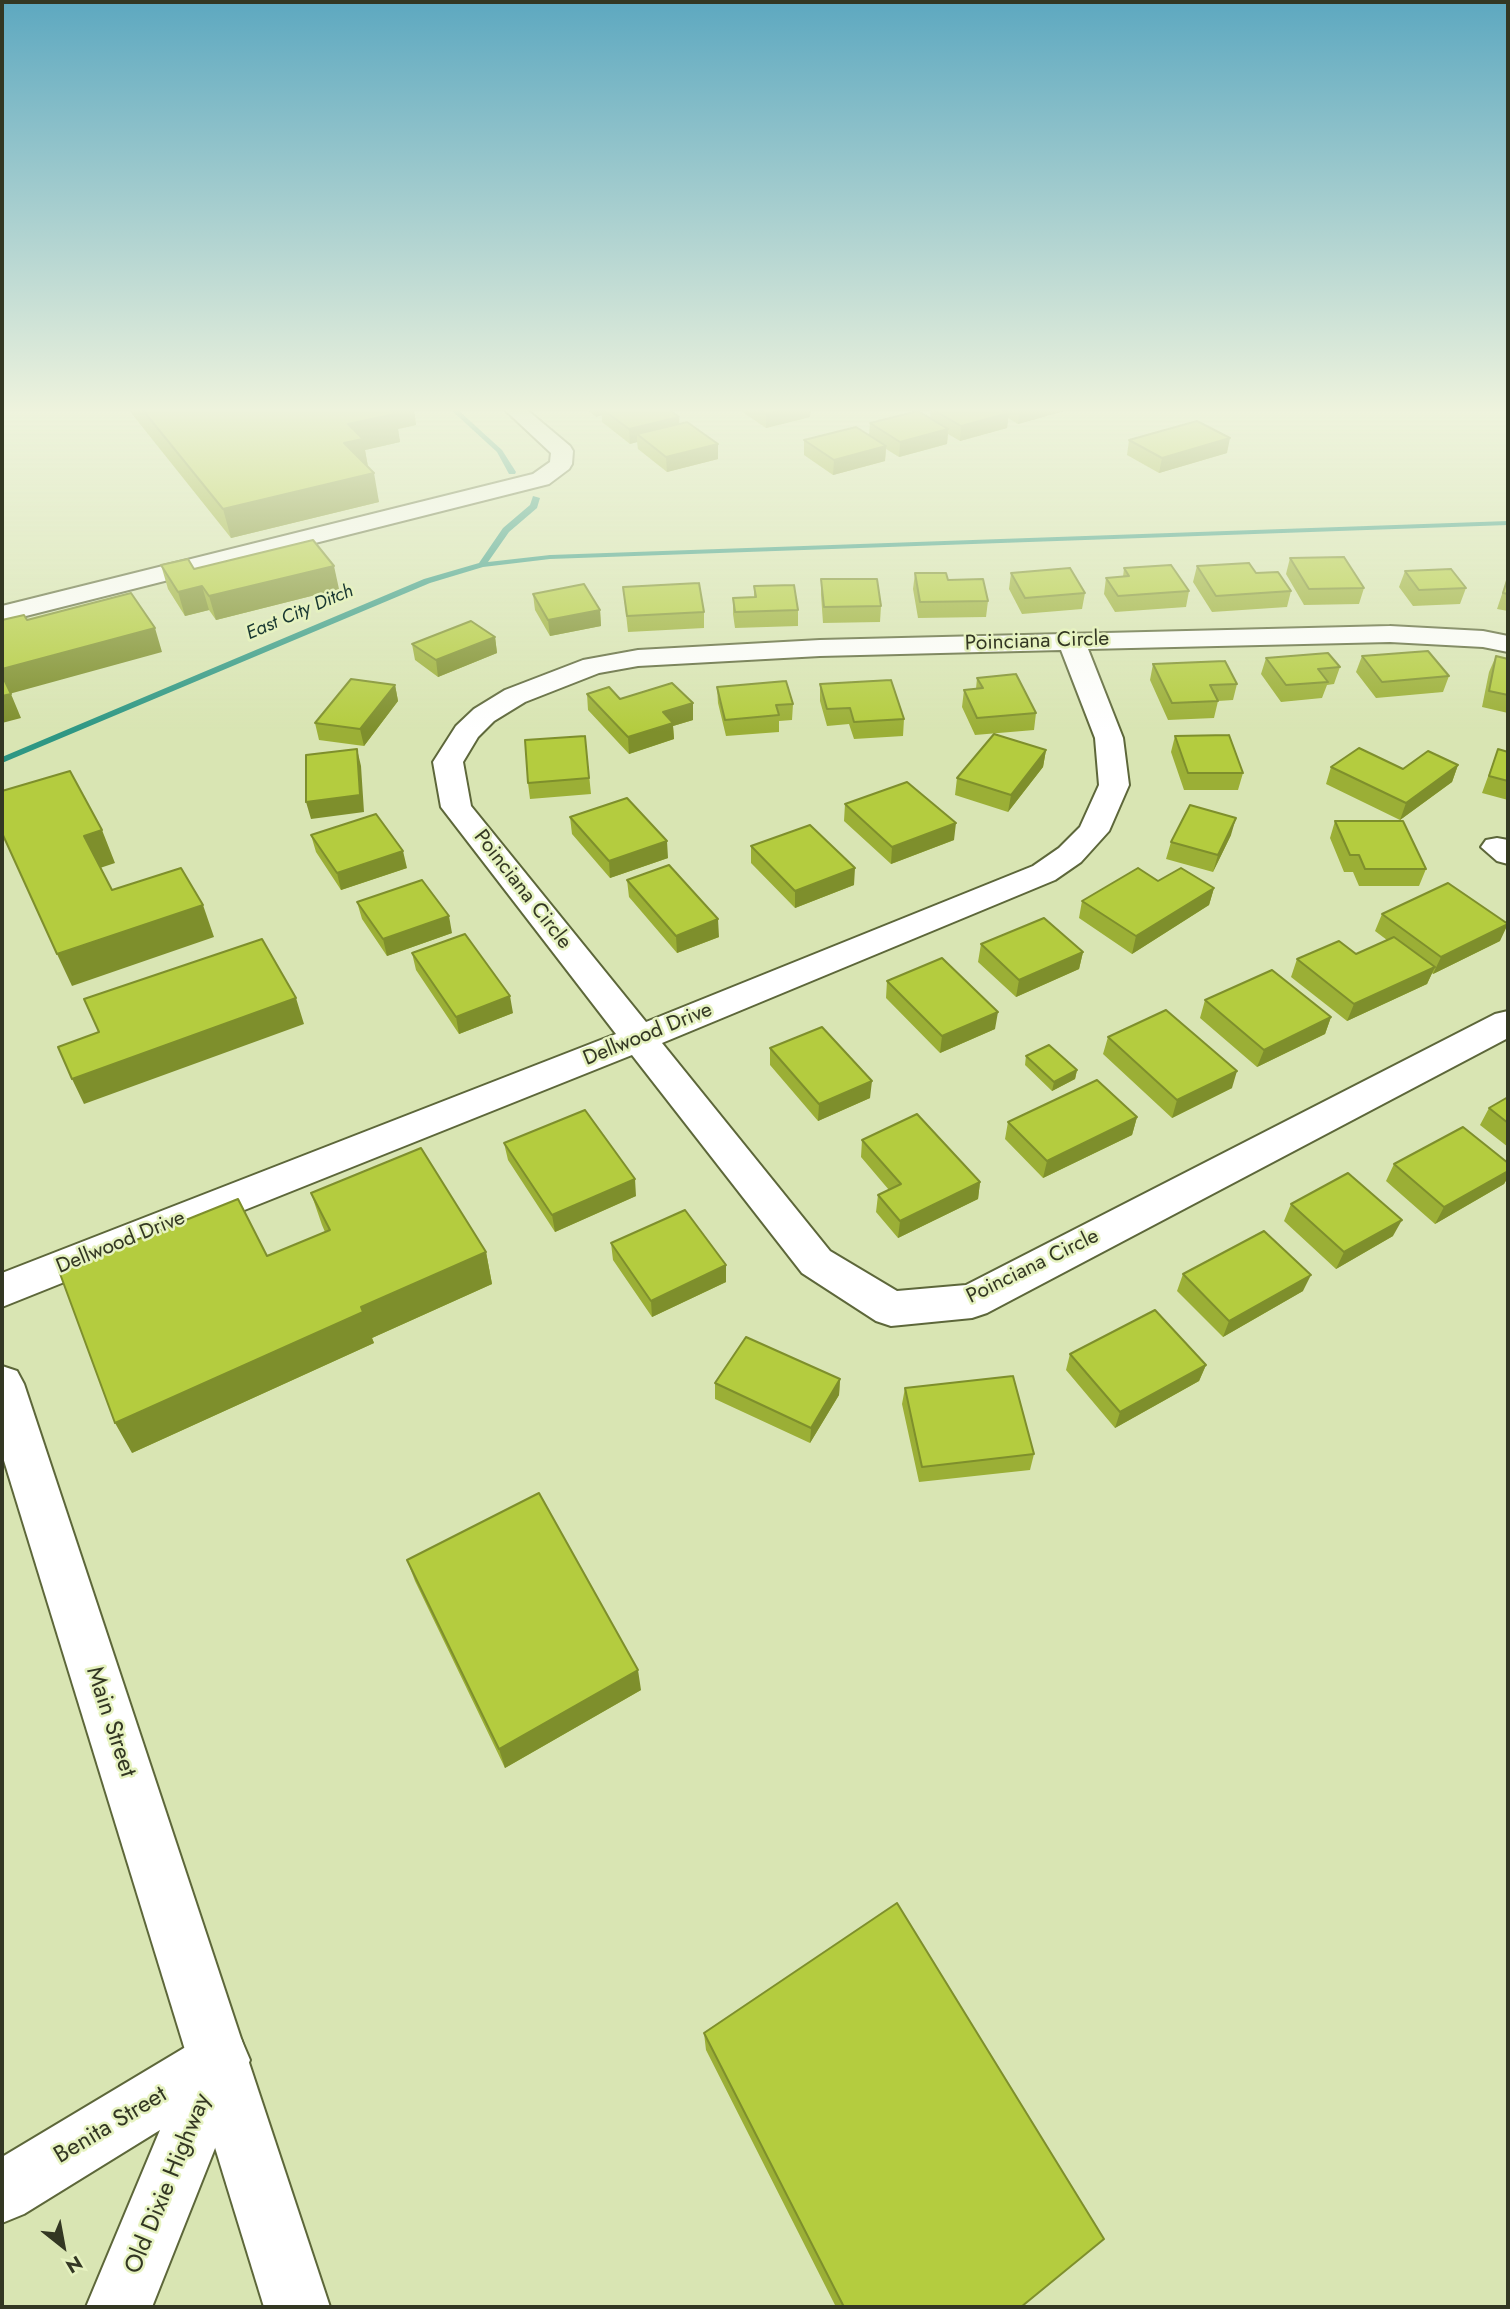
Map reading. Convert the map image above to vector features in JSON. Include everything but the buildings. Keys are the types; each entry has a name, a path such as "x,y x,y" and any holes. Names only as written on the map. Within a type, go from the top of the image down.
{"street":[{"path":"2,614 390,517"},
{"name":"Poinciana Circle","path":"1508,645 1483,639 1390,634 806,649 638,658 593,666 515,696 484,715 466,732 448,762 456,807 816,1262 891,1309 972,1301 1508,1023"},
{"name":"Dellwood Drive","path":"2,1290 640,1038 1044,873 1070,855 1094,831 1114,785 1109,738 1071,641"},
{"name":"Main Street","path":"2,1384 297,2307"},
{"name":"Benita Street","path":"2,2192 220,2060"},
{"name":"Old Dixie Highway","path":"119,2307 220,2060"}],"waterway":[{"path":"482,565 506,530 521,517"},
{"name":"East City Ditch","path":"482,565 550,557 1508,523"},
{"name":"East City Ditch","path":"2,760 427,581 482,565"}]}
